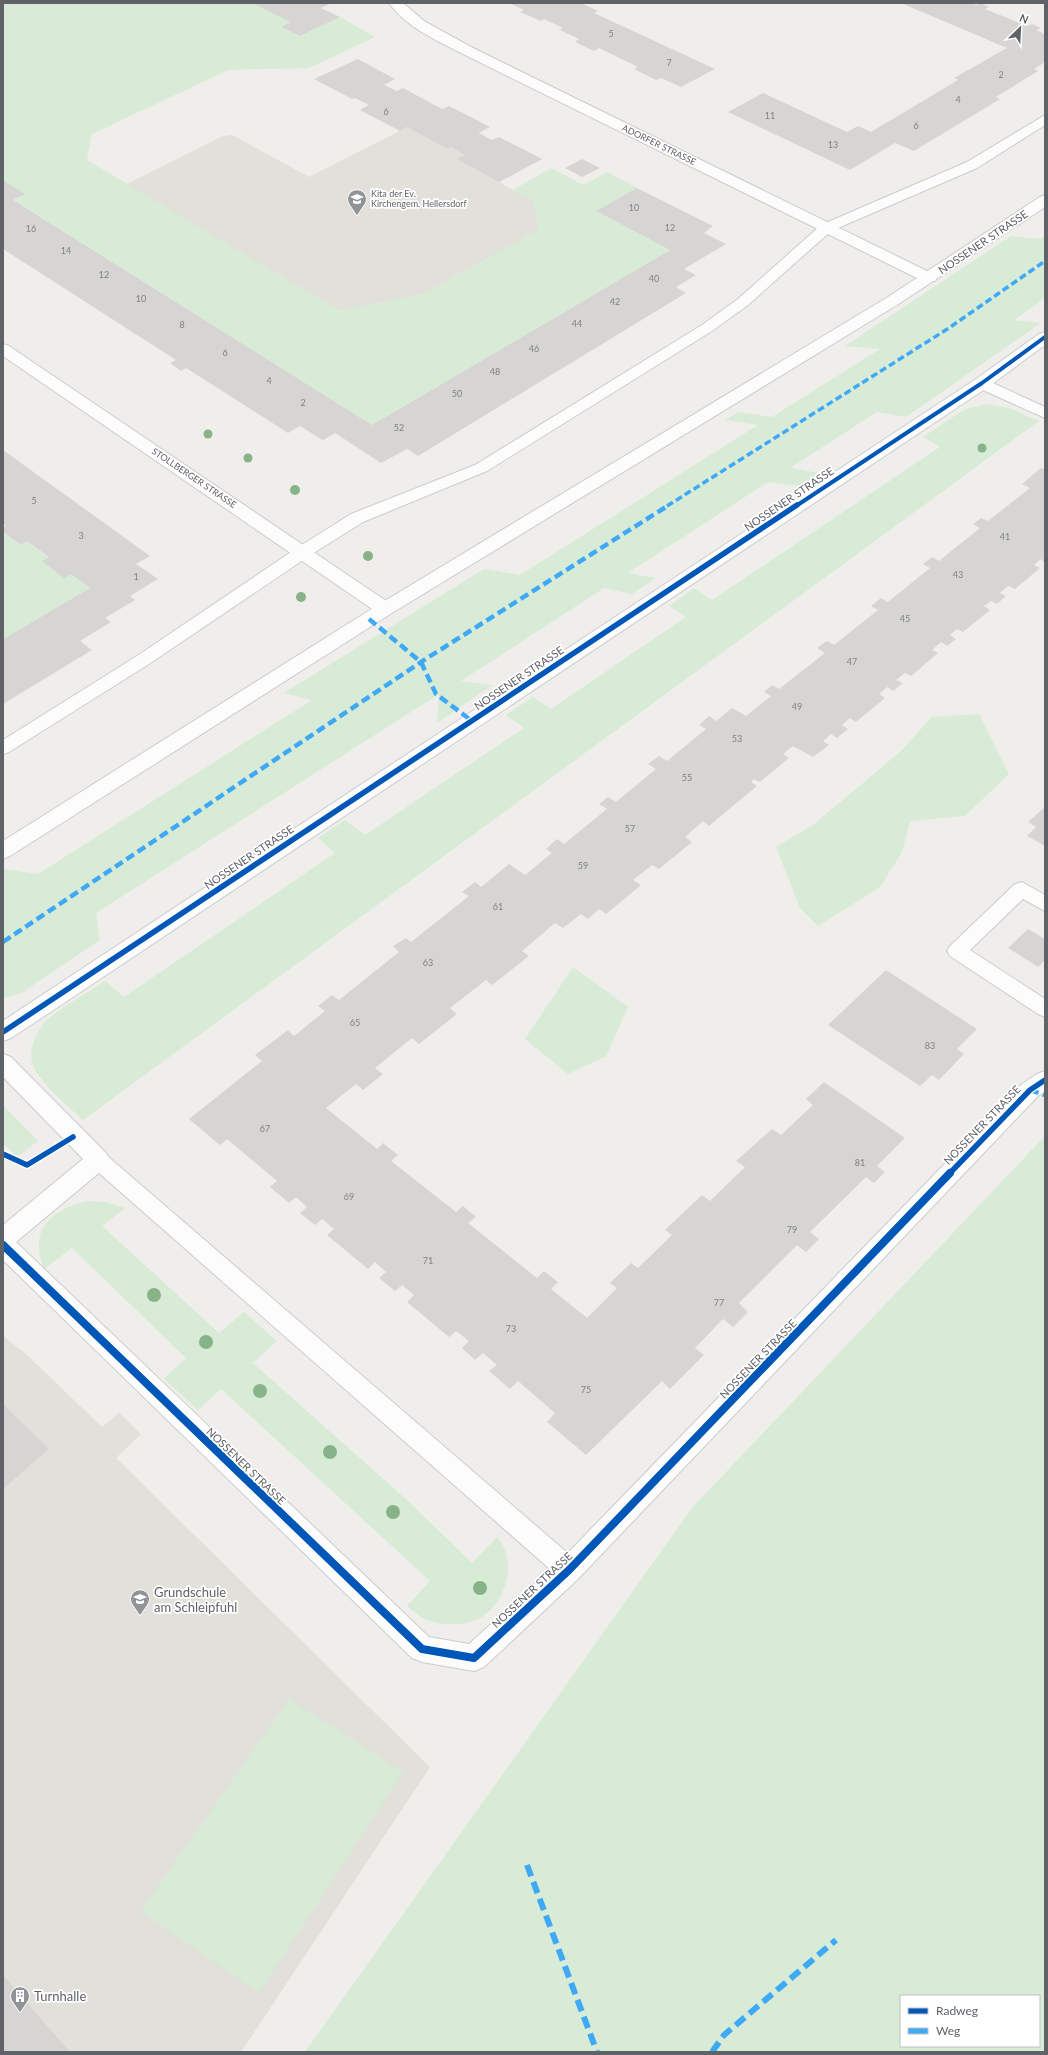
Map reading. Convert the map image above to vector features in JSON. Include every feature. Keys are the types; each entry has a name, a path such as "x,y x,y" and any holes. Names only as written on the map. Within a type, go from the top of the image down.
{"street":[{"name":"ADORFER STRASSE","path":"396,3 403,12 447,40 929,278"},
{"name":"NOSSENER STRASSE","path":"3,850 385,609 929,278 1045,200"},
{"name":"NOSSENER STRASSE","path":"3,1032 982,383 1045,337"},
{"name":"STOLLBERGER STRASSE","path":"3,349 385,609"},
{"path":"982,383 1045,413"},
{"name":"NOSSENER STRASSE","path":"3,1063 98,1160"},
{"name":"NOSSENER STRASSE","path":"3,1245 422,1649 474,1658 569,1570 1030,1090 1045,1080"},
{"path":"3,1239 98,1160"}],"lane":[{"path":"3,748 143,660 303,552 357,518 481,468 707,328 743,302 826,228 972,165 1045,119"},
{"path":"1045,904 1022,889 956,951 1045,1009"},
{"name":"NOSSENER STRASSE","path":"98,1160 569,1570"}],"shaded area":[{"name":"Kita der Ev. Kirchengem. Hellersdorf","path":"449,106 490,127 479,133 492,140 499,137 542,159 499,182 534,202 539,230 423,294 340,311 125,185 223,136 232,135 309,177"},
{"name":"Grundschule am Schleipfuhl","path":"3,1336 25,1353 102,1427 119,1413 141,1434 116,1458 430,1767 241,2052 3,2052"}],"green space":[{"path":"3,3 252,3 290,22 281,27 300,36 340,17 375,37 309,68 228,70 92,134 87,160 340,311 423,294 539,230 534,202 513,190 551,168 583,185 607,172 637,188 596,211 670,250 372,425 13,200 25,194 3,180"},
{"path":"1011,236 1040,239 1045,236 1045,298 1014,320 1041,323 906,417 877,412 790,468 819,473 800,486 768,482 628,573 656,578 632,594 604,588 461,681 492,685 437,723 439,694 96,913 100,940 23,992 3,999 3,869 38,874 312,700 284,693 484,569 520,575 758,425 725,420 738,412 772,417 880,349 845,346"},
{"path":"987,404 1009,408 1039,421 83,1120 54,1093 39,1076 32,1063 31,1056 33,1042 44,1023 56,1013 105,981 124,997 335,853 318,838 345,820 365,835 524,728 506,715 533,697 551,709 686,617 669,606 694,588 712,600 940,447 923,437 965,409"},
{"path":"3,532 20,545 27,541 90,588 3,639"},
{"path":"979,714 1009,774 965,816 910,821 902,852 880,887 818,926 800,908 776,847 813,825 901,751 932,717"},
{"path":"573,967 628,1007 606,1056 568,1074 525,1039"},
{"path":"3,1105 38,1141 17,1157 3,1143"},
{"path":"1045,1136 1045,2052 305,2052 692,1508"},
{"path":"87,1201 106,1202 125,1208 102,1226 219,1333 244,1312 277,1341 253,1363 407,1500 472,1563 497,1537 507,1556 507,1577 500,1597 486,1614 466,1623 441,1624 427,1620 414,1612 407,1606 430,1581 221,1389 198,1410 164,1379 186,1358 72,1248 44,1269 40,1255 39,1243 41,1233 46,1224 53,1216 63,1210"},
{"path":"289,1699 403,1772 259,1993 141,1911"}],"building":[{"path":"252,3 332,3 321,8 340,17 300,36 281,27 290,22"},
{"path":"509,3 581,3 598,11 594,13 715,69 681,87 661,78 656,80 634,69 638,67 599,48 594,51 575,42 579,39 560,30 563,28 544,19 541,21 520,12 524,10"},
{"path":"901,3 971,3 976,5 981,3 989,7 985,9 1027,26 1032,24 1041,28 1036,30 1045,34 1045,62 1034,69 1038,71 996,97 1000,99 914,151 895,143 850,170 728,112 763,93 847,132 858,126 871,132 958,80 954,78 1007,48"},
{"path":"358,59 395,79 384,85 397,91 403,88 442,109 449,106 490,127 478,133 492,140 499,137 542,159 499,182 457,159 465,155 451,147 448,149 407,127 400,131 360,110 369,105 355,98 352,99 314,79"},
{"path":"582,159 600,168 582,177 565,168"},
{"path":"3,180 25,194 13,200 372,425 670,250 596,211 637,188 713,226 704,233 726,244 684,269 696,275 676,287 686,293 418,456 407,449 381,463 335,433 323,440 300,426 288,433 186,368 181,371 170,363 176,360 3,249"},
{"path":"3,450 150,556 136,564 158,579 130,596 135,600 105,618 111,622 80,641 92,650 3,704 3,639 90,588 71,574 64,578 42,561 49,557 27,541 21,545 3,532 3,527 6,526 3,523"},
{"path":"1041,468 1045,470 1045,562 1040,559 1034,565 1040,568 1015,589 1008,586 1000,593 1006,596 997,604 991,601 984,606 990,610 963,632 957,629 950,635 956,639 947,646 941,642 932,650 938,653 911,676 905,673 896,680 903,683 893,691 887,687 879,694 885,698 856,722 850,718 842,725 848,729 837,738 831,734 823,741 829,745 813,757 793,746 783,754 789,758 760,782 754,779 751,782 757,786 709,826 703,821 685,837 692,842 659,869 652,865 633,880 641,885 606,914 599,909 588,919 581,914 563,928 555,923 522,951 529,956 492,985 486,980 450,1008 457,1014 419,1044 412,1038 375,1068 383,1074 363,1090 356,1084 326,1108 377,1149 383,1143 398,1155 391,1161 456,1212 463,1206 476,1217 468,1223 537,1278 544,1271 558,1282 551,1289 587,1318 617,1288 610,1283 631,1263 638,1268 672,1235 665,1230 702,1195 710,1201 745,1167 736,1161 772,1129 781,1135 813,1105 806,1099 824,1082 905,1138 877,1166 885,1172 874,1183 866,1177 810,1232 819,1239 806,1252 797,1245 739,1303 748,1312 733,1327 723,1319 695,1348 704,1355 670,1389 662,1381 586,1455 547,1422 555,1413 518,1381 510,1389 489,1371 497,1365 483,1353 475,1360 462,1348 469,1341 456,1331 449,1337 407,1302 414,1295 402,1285 395,1291 379,1278 386,1272 375,1262 368,1269 327,1235 334,1229 322,1219 315,1225 300,1213 307,1207 296,1197 289,1203 270,1187 277,1181 227,1139 220,1145 189,1119 262,1061 255,1055 288,1030 294,1036 325,1011 318,1006 332,995 339,1000 399,952 393,946 406,938 411,942 469,896 462,892 475,882 481,887 509,864 525,875 552,853 546,849 557,839 564,844 607,809 599,804 608,797 616,802 656,769 648,764 659,756 667,761 706,729 699,725 709,716 716,721 732,708 746,716 771,696 764,692 772,685 779,689 825,653 817,648 827,641 834,645 878,610 871,606 881,598 888,602 930,568 923,564 932,557 939,561 980,528 973,524 981,518 988,521 1030,488 1022,484"},
{"path":"1045,807 1045,846 1027,836 1036,827 1028,822"},
{"path":"1028,929 1045,939 1045,960 1038,967 1008,948"},
{"path":"886,970 977,1029 957,1049 964,1054 939,1080 932,1075 920,1086 828,1025"},
{"path":"3,1404 49,1449 3,1489"},
{"name":"Turnhalle","path":"3,1975 70,2052 3,2052"}],"marked path":[{"path":"3,942 421,662 949,328 1045,261"},
{"path":"369,619 421,662 436,694 472,721"},
{"path":"1030,1090 1045,1095"},
{"path":"527,1865 597,2052"},
{"path":"712,2052 724,2035 836,1940"}],"cycle path":[{"path":"3,1032 982,383 1045,337"},
{"path":"3,1245 422,1649 474,1658 569,1570 1030,1090 1045,1080"},
{"path":"3,1154 27,1165 73,1137"}],"place":[{"name":"Kita der Ev. Kirchengem. Hellersdorf","path":"357,216"},
{"name":"Grundschule am Schleipfuhl","path":"140,1616"},
{"name":"Turnhalle","path":"20,2013"}]}
